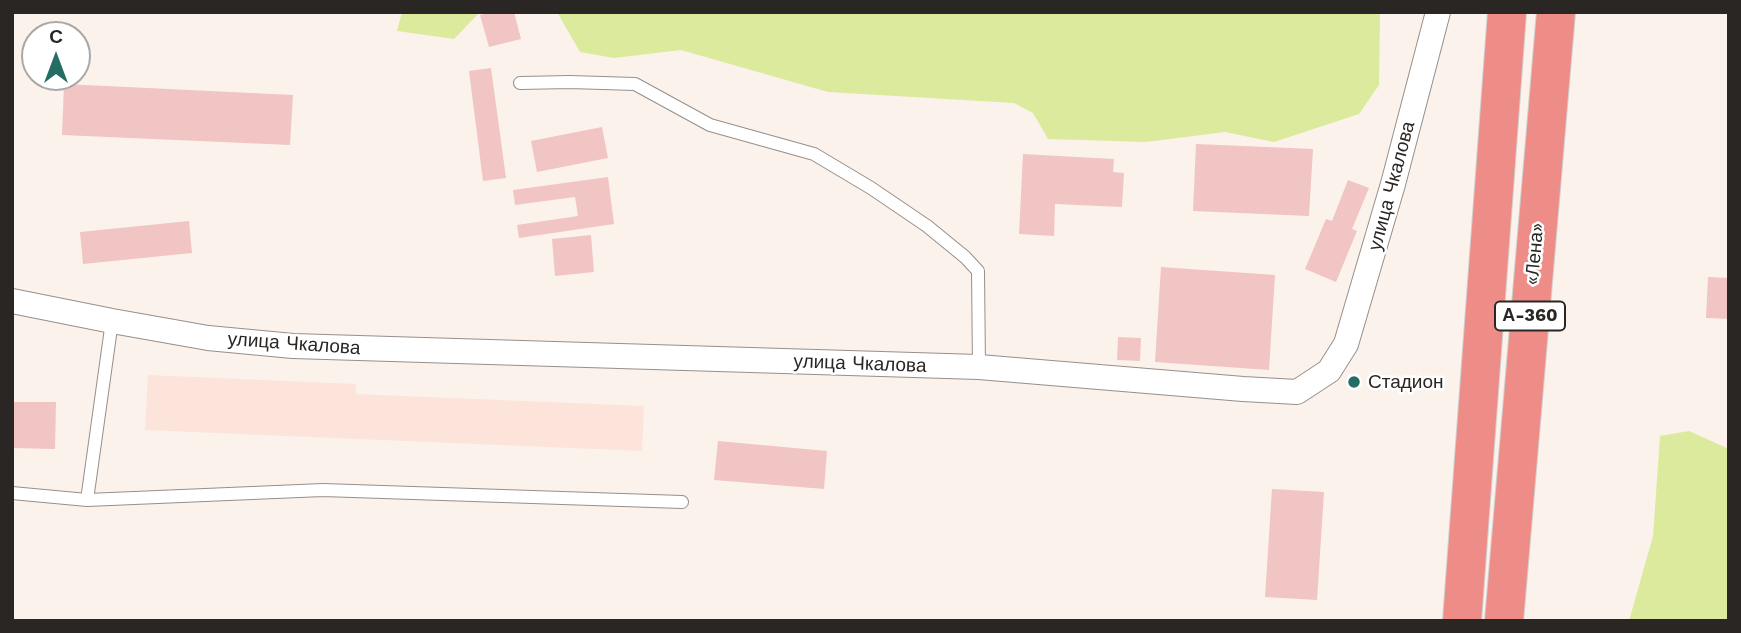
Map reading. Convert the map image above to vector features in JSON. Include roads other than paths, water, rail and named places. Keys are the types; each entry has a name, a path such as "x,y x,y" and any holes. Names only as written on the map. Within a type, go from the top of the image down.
{"highway":[{"name":"А-360","path":"1462,621 1507,12"},
{"name":"«Лена»","path":"1504,621 1556,12"}],"street":[{"name":"улица Чкалова","path":"12,301 208,338 293,346 979,367 1297,392 1329,371 1346,344 1394,184 1438,12"}],"lane":[{"path":"520,83 635,84 710,125 814,154 870,188 928,226 978,271 979,367"},
{"path":"87,500 112,321"},
{"path":"12,494 87,500 323,490 682,502"}],"place":[{"name":"Стадион","path":"1354,382"}]}
